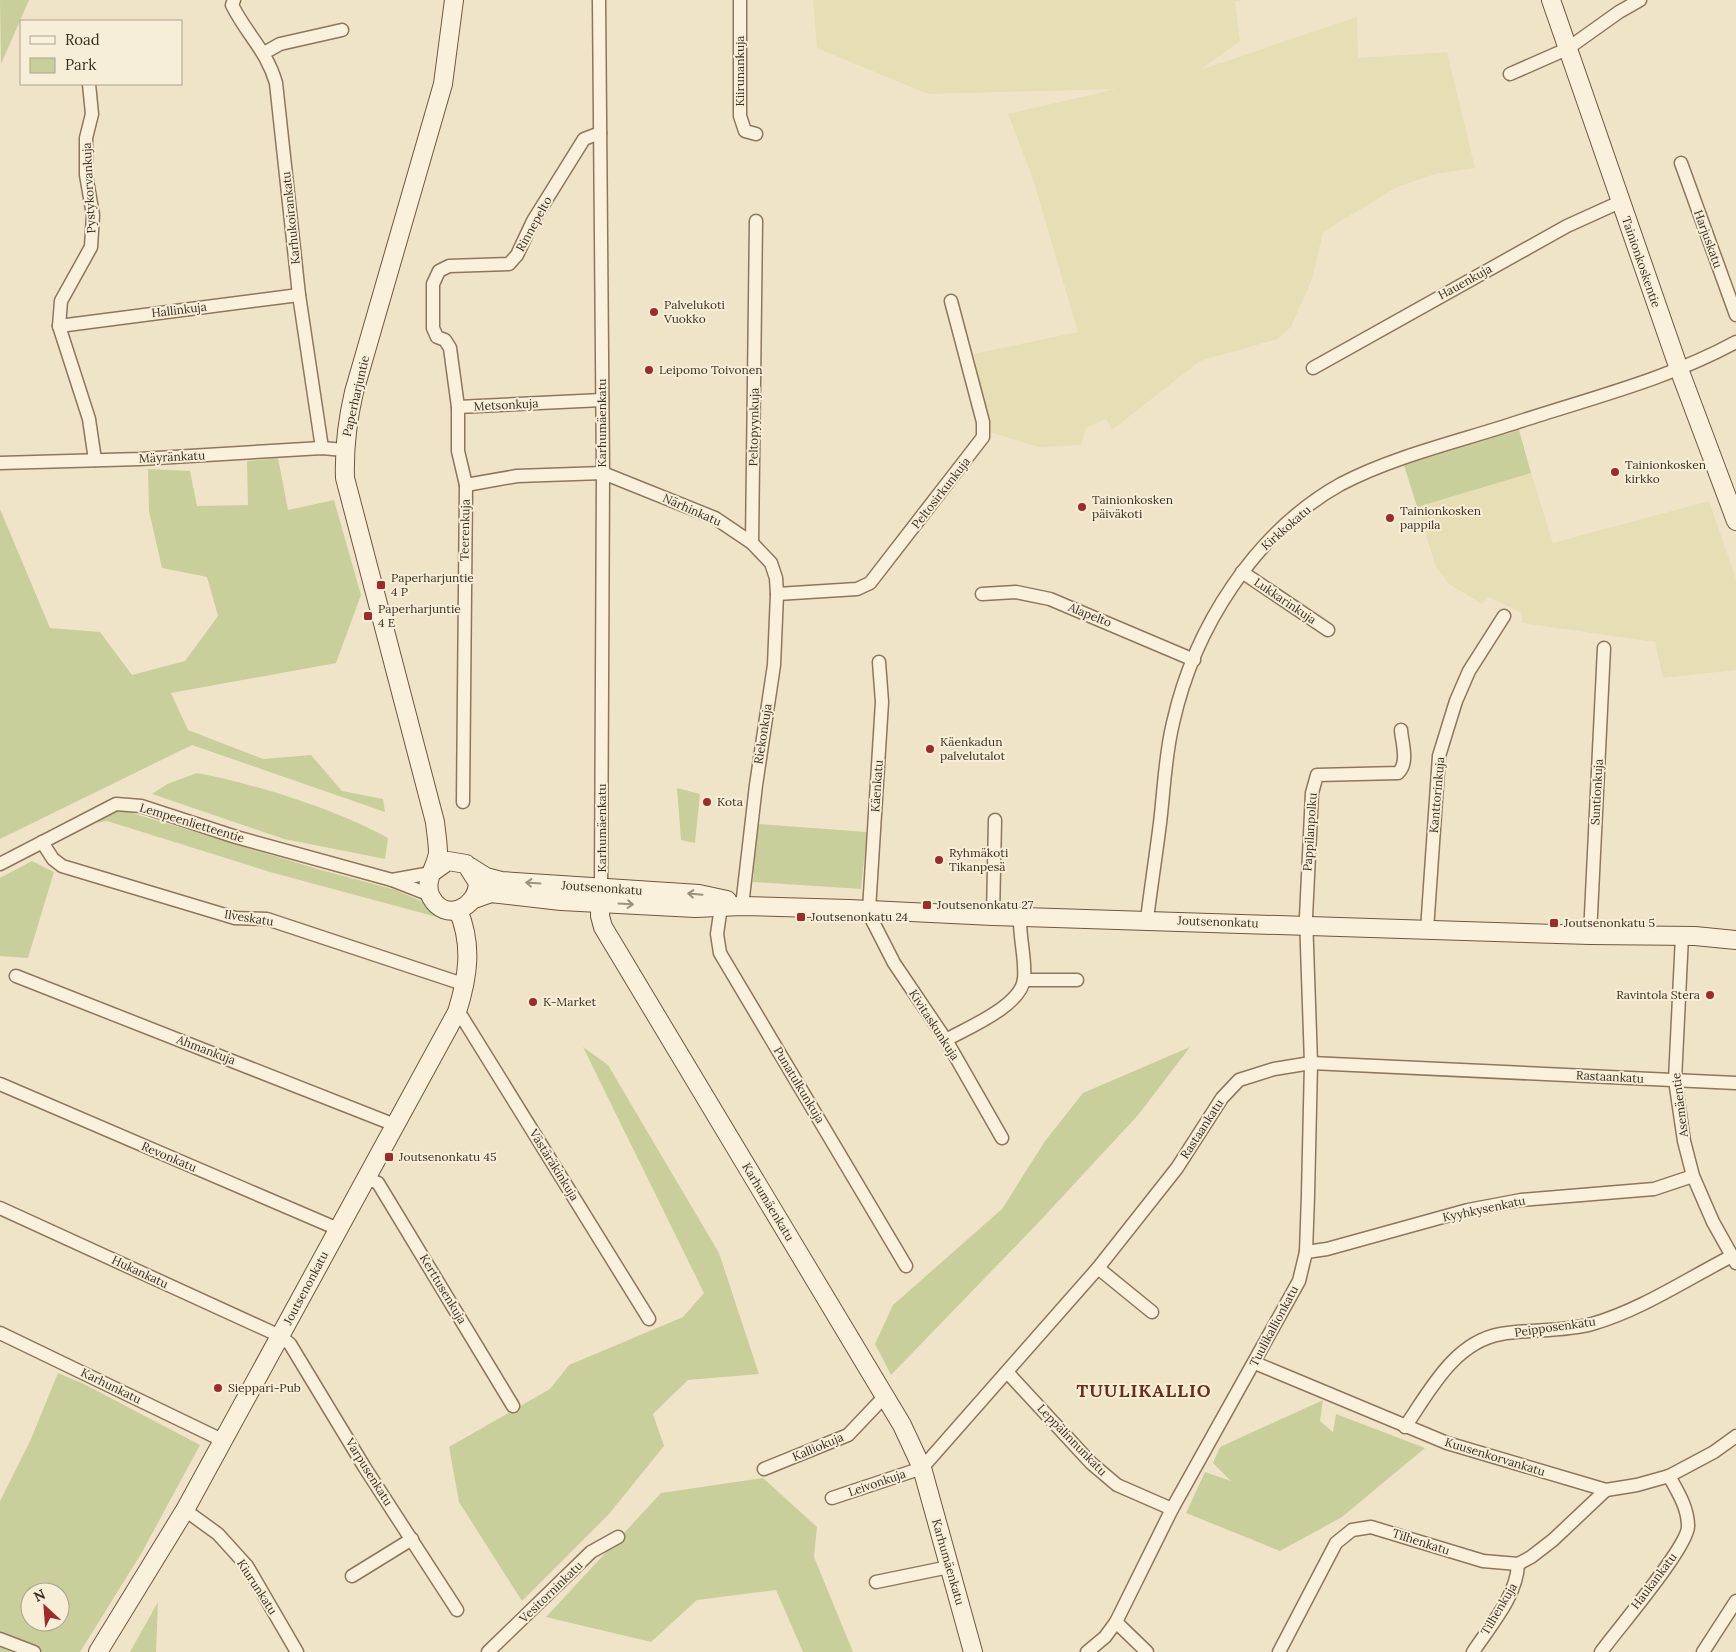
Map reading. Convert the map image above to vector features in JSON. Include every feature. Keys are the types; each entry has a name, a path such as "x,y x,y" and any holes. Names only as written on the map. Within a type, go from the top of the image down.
{"main road":[{"name":"Paperharjuntie","path":"431,873 438,855 435,822 348,488 344,450 346,428 354,392 443,84 454,0"},
{"name":"Tainionkoskentie","path":"1551,0 1560,52 1620,202 1679,369 1736,520"},
{"name":"Paperharjuntie","path":"435,822 452,853 466,864"},
{"path":"448,861 466,864 478,883 474,899 469,905 458,910 443,909 437,905 430,895 428,884 431,873 448,861"},
{"name":"Joutsenonkatu","path":"466,864 494,880 601,895 742,906 1426,930 1688,936 1736,940"},
{"name":"Joutsenonkatu","path":"474,899 491,893 542,900 601,895"},
{"name":"Karhumäenkatu","path":"601,895 603,927 625,967 886,1396 922,1468 973,1652"},
{"name":"Joutsenonkatu","path":"98,1652 185,1510 457,1012 466,985 468,947 458,910"},
{"name":"Joutsenonkatu","path":"1688,936 1736,950"}],"street":[{"name":"Karhukoirankatu","path":"234,0 232,5 242,25 270,63 276,83 299,295 322,448"},
{"name":"Karhumäenkatu","path":"599,0 603,473 601,895"},
{"name":"Kiirunankuja","path":"740,0 740,116 745,131 756,134"},
{"path":"1510,74 1560,52 1640,0"},
{"path":"264,53 280,44 342,30"},
{"name":"Pystykorvankuja","path":"88,85 92,114 86,138 86,175 93,215 91,248 61,301 59,326 89,419 95,460"},
{"name":"Rinnepelto","path":"458,407 450,348 445,340 437,337 434,328 432,284 439,271 449,266 509,264 517,255 533,221 584,139 600,133"},
{"name":"Harjuskatu","path":"1681,163 1736,315"},
{"name":"Hauenkuja","path":"1313,368 1567,226 1620,202"},
{"name":"Peltopyynkuja","path":"752,543 756,221"},
{"name":"Hallinkuja","path":"59,326 299,295"},
{"name":"Peltosirkunkuja","path":"777,594 857,589 870,583 983,437 983,422 951,301"},
{"path":"1679,369 1736,342"},
{"name":"Kirkkokatu","path":"1147,920 1169,740 1178,702 1194,660 1218,611 1242,572 1268,541 1291,520 1341,485 1372,470 1614,392 1679,369"},
{"name":"Metsonkuja","path":"466,485 458,451 458,407 602,400"},
{"name":"Mäyränkatu","path":"0,463 140,459 322,448 344,450"},
{"name":"Närhinkatu","path":"603,473 715,518 752,543 771,563"},
{"name":"Teerenkuja","path":"463,802 466,485 517,476 603,473"},
{"name":"Riekonkuja","path":"742,906 756,785 774,665 777,594 776,578 771,563"},
{"name":"Lukkarinkuja","path":"1242,572 1328,630"},
{"name":"Alapelto","path":"982,594 1016,592 1050,598 1194,660"},
{"name":"Kanttorinkuja","path":"1426,930 1439,756 1456,701 1469,671 1504,616"},
{"name":"Suntionkuja","path":"1590,935 1604,648"},
{"name":"Käenkatu","path":"869,910 882,702 879,662"},
{"name":"Pappilanpolku","path":"1306,926 1312,793 1317,774 1398,773 1403,768 1404,761 1401,730"},
{"name":"Lempeenlietteentie","path":"0,864 116,804 141,806 236,837 392,880 430,895"},
{"path":"993,916 995,820"},
{"name":"Ilveskatu","path":"42,842 53,859 62,866 235,918 267,919 466,985"},
{"name":"Lempeenlietteentie","path":"392,880 431,873"},
{"name":"Punatulkunkuja","path":"722,903 717,934 720,953 906,1266"},
{"name":"Kivitaskunkuja","path":"869,910 894,963 946,1040 1002,1138"},
{"path":"946,1040 1003,1008 1018,992 1024,980 1020,916"},
{"name":"Tuulikallionkatu","path":"1087,1652 1106,1637 1116,1622 1172,1510 1299,1281 1306,1252 1311,1063 1306,926"},
{"name":"Asemäentie","path":"1688,936 1675,1080 1684,1140 1693,1176 1713,1222 1734,1260"},
{"name":"Ahmankuja","path":"16,976 396,1125"},
{"path":"1024,980 1077,980"},
{"name":"Västäräkinkuja","path":"457,1012 468,1026 649,1319"},
{"name":"Rastaankatu","path":"922,1468 1098,1268 1176,1168 1222,1098 1239,1080 1274,1069 1311,1063 1736,1083"},
{"name":"Revonkatu","path":"0,1084 338,1230"},
{"name":"Kyyhkysenkatu","path":"1306,1252 1327,1249 1468,1210 1522,1200 1654,1189 1693,1176"},
{"name":"Kerttusenkuja","path":"366,1178 378,1184 513,1406"},
{"name":"Hukankatu","path":"0,1208 280,1336"},
{"name":"Peipposenkatu","path":"1405,1427 1445,1369 1472,1345 1498,1334 1590,1325 1619,1315 1734,1260"},
{"path":"1098,1268 1152,1312"},
{"name":"Karhunkatu","path":"0,1333 222,1440"},
{"name":"Varpusenkatu","path":"280,1336 290,1344 365,1468 457,1610"},
{"name":"Kuusenkorvankatu","path":"1255,1363 1447,1443 1606,1490 1637,1485 1669,1476 1714,1452 1736,1436"},
{"name":"Leppälinnunkatu","path":"1007,1372 1091,1463 1116,1485 1172,1510"},
{"name":"Kalliokuja","path":"764,1469 848,1435 886,1396"},
{"name":"Leivonkuja","path":"832,1498 922,1468"},
{"name":"Haukankatu","path":"1600,1652 1676,1553 1689,1528 1684,1502 1669,1476"},
{"path":"1518,1564 1531,1557 1553,1540 1606,1490"},
{"name":"Kiurunkatu","path":"185,1510 218,1534 247,1566 297,1652"},
{"name":"Tilhenkatu","path":"1279,1652 1336,1543 1352,1530 1371,1527 1483,1561 1518,1564"},
{"name":"Vesitorninkatu","path":"488,1652 591,1552 618,1537"},
{"path":"352,1576 412,1539"},
{"name":"Tilhenkuja","path":"1473,1652 1514,1588 1518,1576 1518,1564"},
{"path":"876,1582 949,1567"},
{"path":"1702,1652 1736,1601"},
{"path":"1116,1622 1147,1652"},
{"path":"0,1639 34,1652"}],"shaded area":[{"path":"813,0 1241,0 1235,2 1240,41 1200,70 1357,17 1358,58 1447,52 1475,168 1435,174 1397,187 1323,232 1312,279 1291,327 1277,339 1200,361 1112,430 1106,419 1086,428 1081,445 1038,447 990,432 974,354 1078,332 1033,179 1008,114 1116,89 928,94 817,48"},
{"path":"1531,473 1553,543 1709,501 1736,579 1736,670 1663,678 1655,642 1522,623 1522,613 1489,597 1482,604 1449,584 1436,567 1417,507"}],"green space":[{"path":"0,0 29,0 20,20 1,64"},
{"path":"1519,430 1531,473 1417,507 1404,465"},
{"path":"278,458 288,510 334,500 361,595 336,663 171,693 188,730 263,759 311,755 342,791 383,799 385,812 192,745 0,839 0,509 50,628 100,632 132,675 185,661 218,616 207,577 162,568 149,511 148,469 190,471 197,506 248,505 247,461"},
{"path":"197,773 295,799 367,827 388,838 385,859 284,839 152,794 167,784"},
{"path":"677,788 700,794 695,843 681,840"},
{"path":"115,810 129,812 321,870 396,890 423,902 437,917 270,872 107,821 95,823"},
{"path":"757,824 867,832 861,889 753,882"},
{"path":"32,861 54,872 28,958 0,956 0,878"},
{"path":"583,1047 608,1065 719,1253 759,1374 688,1380 653,1414 664,1446 609,1514 522,1601 459,1502 449,1447 550,1389 569,1365 683,1317 704,1293"},
{"path":"1190,1047 1139,1114 1038,1223 891,1375 875,1344 893,1305 1002,1209 1045,1141 1083,1093"},
{"path":"58,1373 84,1384 200,1445 141,1554 80,1652 0,1652 0,1501 31,1439"},
{"path":"1323,1400 1320,1421 1333,1432 1336,1414 1425,1448 1342,1517 1280,1551 1186,1513 1205,1472 1231,1481 1213,1463 1220,1447"},
{"path":"763,1478 817,1527 814,1557 853,1652 803,1652 776,1590 697,1600 651,1642 546,1617 661,1493"},
{"path":"158,1602 156,1652 130,1652"}],"place":[{"name":"Palvelukoti Vuokko","path":"654,312"},
{"name":"Leipomo Toivonen","path":"649,370"},
{"name":"Tainionkosken kirkko","path":"1615,472"},
{"name":"Tainionkosken päiväkoti","path":"1082,507"},
{"name":"Tainionkosken pappila","path":"1390,518"},
{"name":"Paperharjuntie 4 P","path":"381,585"},
{"name":"Paperharjuntie 4 E","path":"368,616"},
{"name":"Käenkadun palvelutalot","path":"930,749"},
{"name":"Kota","path":"707,802"},
{"name":"Ryhmäkoti Tikanpesä","path":"939,860"},
{"name":"Joutsenonkatu 27","path":"927,905"},
{"name":"Joutsenonkatu 24","path":"801,917"},
{"name":"Joutsenonkatu 5","path":"1554,923"},
{"name":"Ravintola Stera","path":"1710,995"},
{"name":"K-Market","path":"533,1002"},
{"name":"Joutsenonkatu 45","path":"389,1157"},
{"name":"Sieppari-Pub","path":"218,1388"}],"district":[{"name":"TUULIKALLIO","path":"1144,1391"}]}
